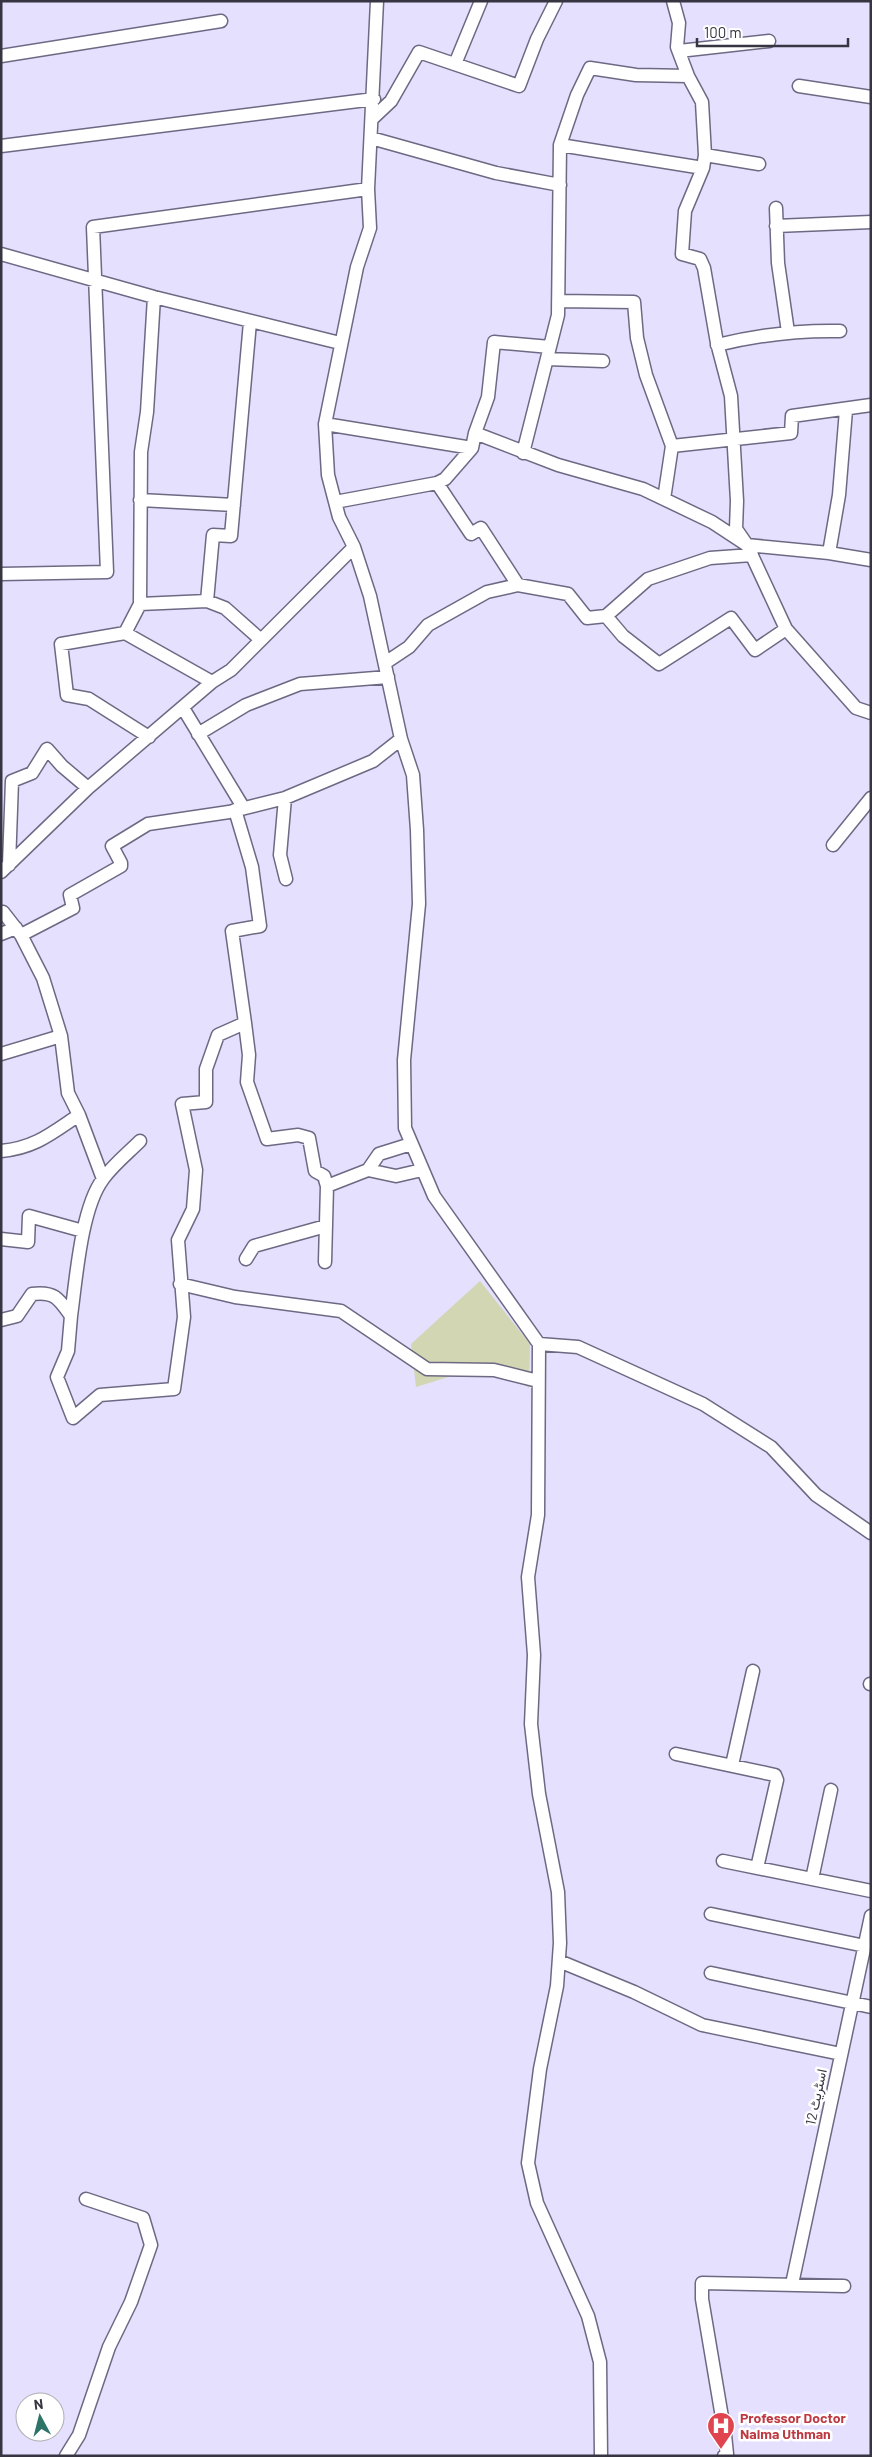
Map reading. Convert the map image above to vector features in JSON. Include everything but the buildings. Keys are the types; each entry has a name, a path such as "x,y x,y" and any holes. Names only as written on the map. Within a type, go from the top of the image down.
{"street":[{"path":"377,1 374,99 368,189 370,228 357,267 324,424 328,474 339,517 354,547 370,596 401,739 413,775 418,839 418,904 404,1060 405,1128 434,1196 538,1344 538,1515 528,1577 534,1655 531,1724 539,1794 558,1892 559,1961 557,1986 540,2069 528,2163 537,2203 561,2262 588,2316 600,2362 601,2456"},
{"path":"455,64 481,1"},
{"path":"372,118 391,101 419,52 519,86 537,39 556,1"},
{"path":"673,1 679,23 677,47 688,76 702,102 704,162 684,211 682,254 700,259 704,268 717,346 731,396 736,529 749,550 786,629 856,708 871,713"},
{"path":"1,56 221,21"},
{"path":"679,51 769,41"},
{"path":"524,453 558,315 560,145 577,94 590,68 636,75 688,76"},
{"path":"799,86 871,97"},
{"path":"1,146 374,99"},
{"path":"371,138 496,173 560,185"},
{"path":"560,145 704,162 759,164"},
{"path":"1,574 107,572 93,227 368,189"},
{"path":"776,208 778,263 788,332"},
{"path":"776,226 871,222"},
{"path":"1,254 154,297 340,344"},
{"path":"125,633 140,604 141,452 147,412 154,297"},
{"path":"558,301 634,302 637,338 646,375 672,446 664,499"},
{"path":"207,601 213,536 231,536 250,322"},
{"path":"717,346 756,335 840,330"},
{"path":"335,502 445,479 472,448 475,433 488,397 494,342 602,361"},
{"path":"672,446 791,434 792,416 846,410 871,405"},
{"path":"829,553 839,495 846,410"},
{"path":"324,424 472,448"},
{"path":"475,433 558,466 643,489 712,522 749,550"},
{"path":"437,482 471,534 481,528 518,585"},
{"path":"140,500 234,505"},
{"path":"5,869 88,788 212,682 231,670 354,547"},
{"path":"385,663 409,647 428,625 453,609 487,592 518,585 568,594 587,618 606,616 648,579 710,558 749,550 829,553 871,560"},
{"path":"140,604 207,601 225,608 261,640"},
{"path":"606,616 623,636 659,664 731,618 755,650 786,629"},
{"path":"149,737 89,699 67,695 61,644 125,633 212,682"},
{"path":"198,734 246,705 300,684 388,677"},
{"path":"182,708 239,808 252,867 260,926 232,930 249,1055 247,1082 267,1139 298,1135 309,1138 314,1171 324,1176 327,1186 324,1262"},
{"path":"1,934 19,932 73,908 70,895 121,866 112,846 145,826 285,798 373,760 401,739"},
{"path":"5,869 7,781 32,773 48,749 62,766 88,788"},
{"path":"285,798 280,855 286,879"},
{"path":"833,845 871,798"},
{"path":"3,912 19,932 43,978 61,1036 68,1093 79,1115 103,1179"},
{"path":"140,1141 103,1179 97,1190 83,1231 68,1351 57,1376 73,1418 100,1395 174,1389 184,1317 178,1240 193,1209 196,1170 182,1104 206,1102 206,1069 218,1035 245,1023"},
{"path":"1,1054 61,1036"},
{"path":"1,1151 22,1149 45,1138 79,1115"},
{"path":"368,1170 379,1154 411,1144"},
{"path":"327,1186 368,1170 396,1176 422,1170"},
{"path":"1,1239 28,1242 30,1216 83,1231"},
{"path":"246,1259 254,1246 326,1226"},
{"path":"180,1284 244,1298 341,1311 427,1369 494,1370 538,1381"},
{"path":"1,1320 17,1316 32,1294 42,1292 57,1297 71,1316"},
{"path":"538,1344 578,1347 703,1404 771,1447 816,1495 871,1533"},
{"path":"732,1765 753,1671"},
{"path":"676,1754 771,1772 775,1775 776,1780 757,1868"},
{"path":"812,1879 831,1790"},
{"path":"723,1862 871,1891"},
{"path":"710,1914 865,1946"},
{"name":"اسٹریٹ 12","path":"792,2284 871,1916"},
{"path":"559,1961 634,1992 702,2025 841,2054"},
{"path":"711,1973 871,2007"},
{"path":"66,2456 79,2435 110,2347 131,2302 151,2245 143,2218 86,2200"},
{"path":"724,2456 727,2454 725,2435 702,2300 702,2283 844,2286"}],"green space":[{"path":"480,1281 530,1344 529,1388 493,1363 416,1387 411,1344"}],"place":[{"name":"Professor Doctor Naima Uthman","path":"721,2450"}]}
